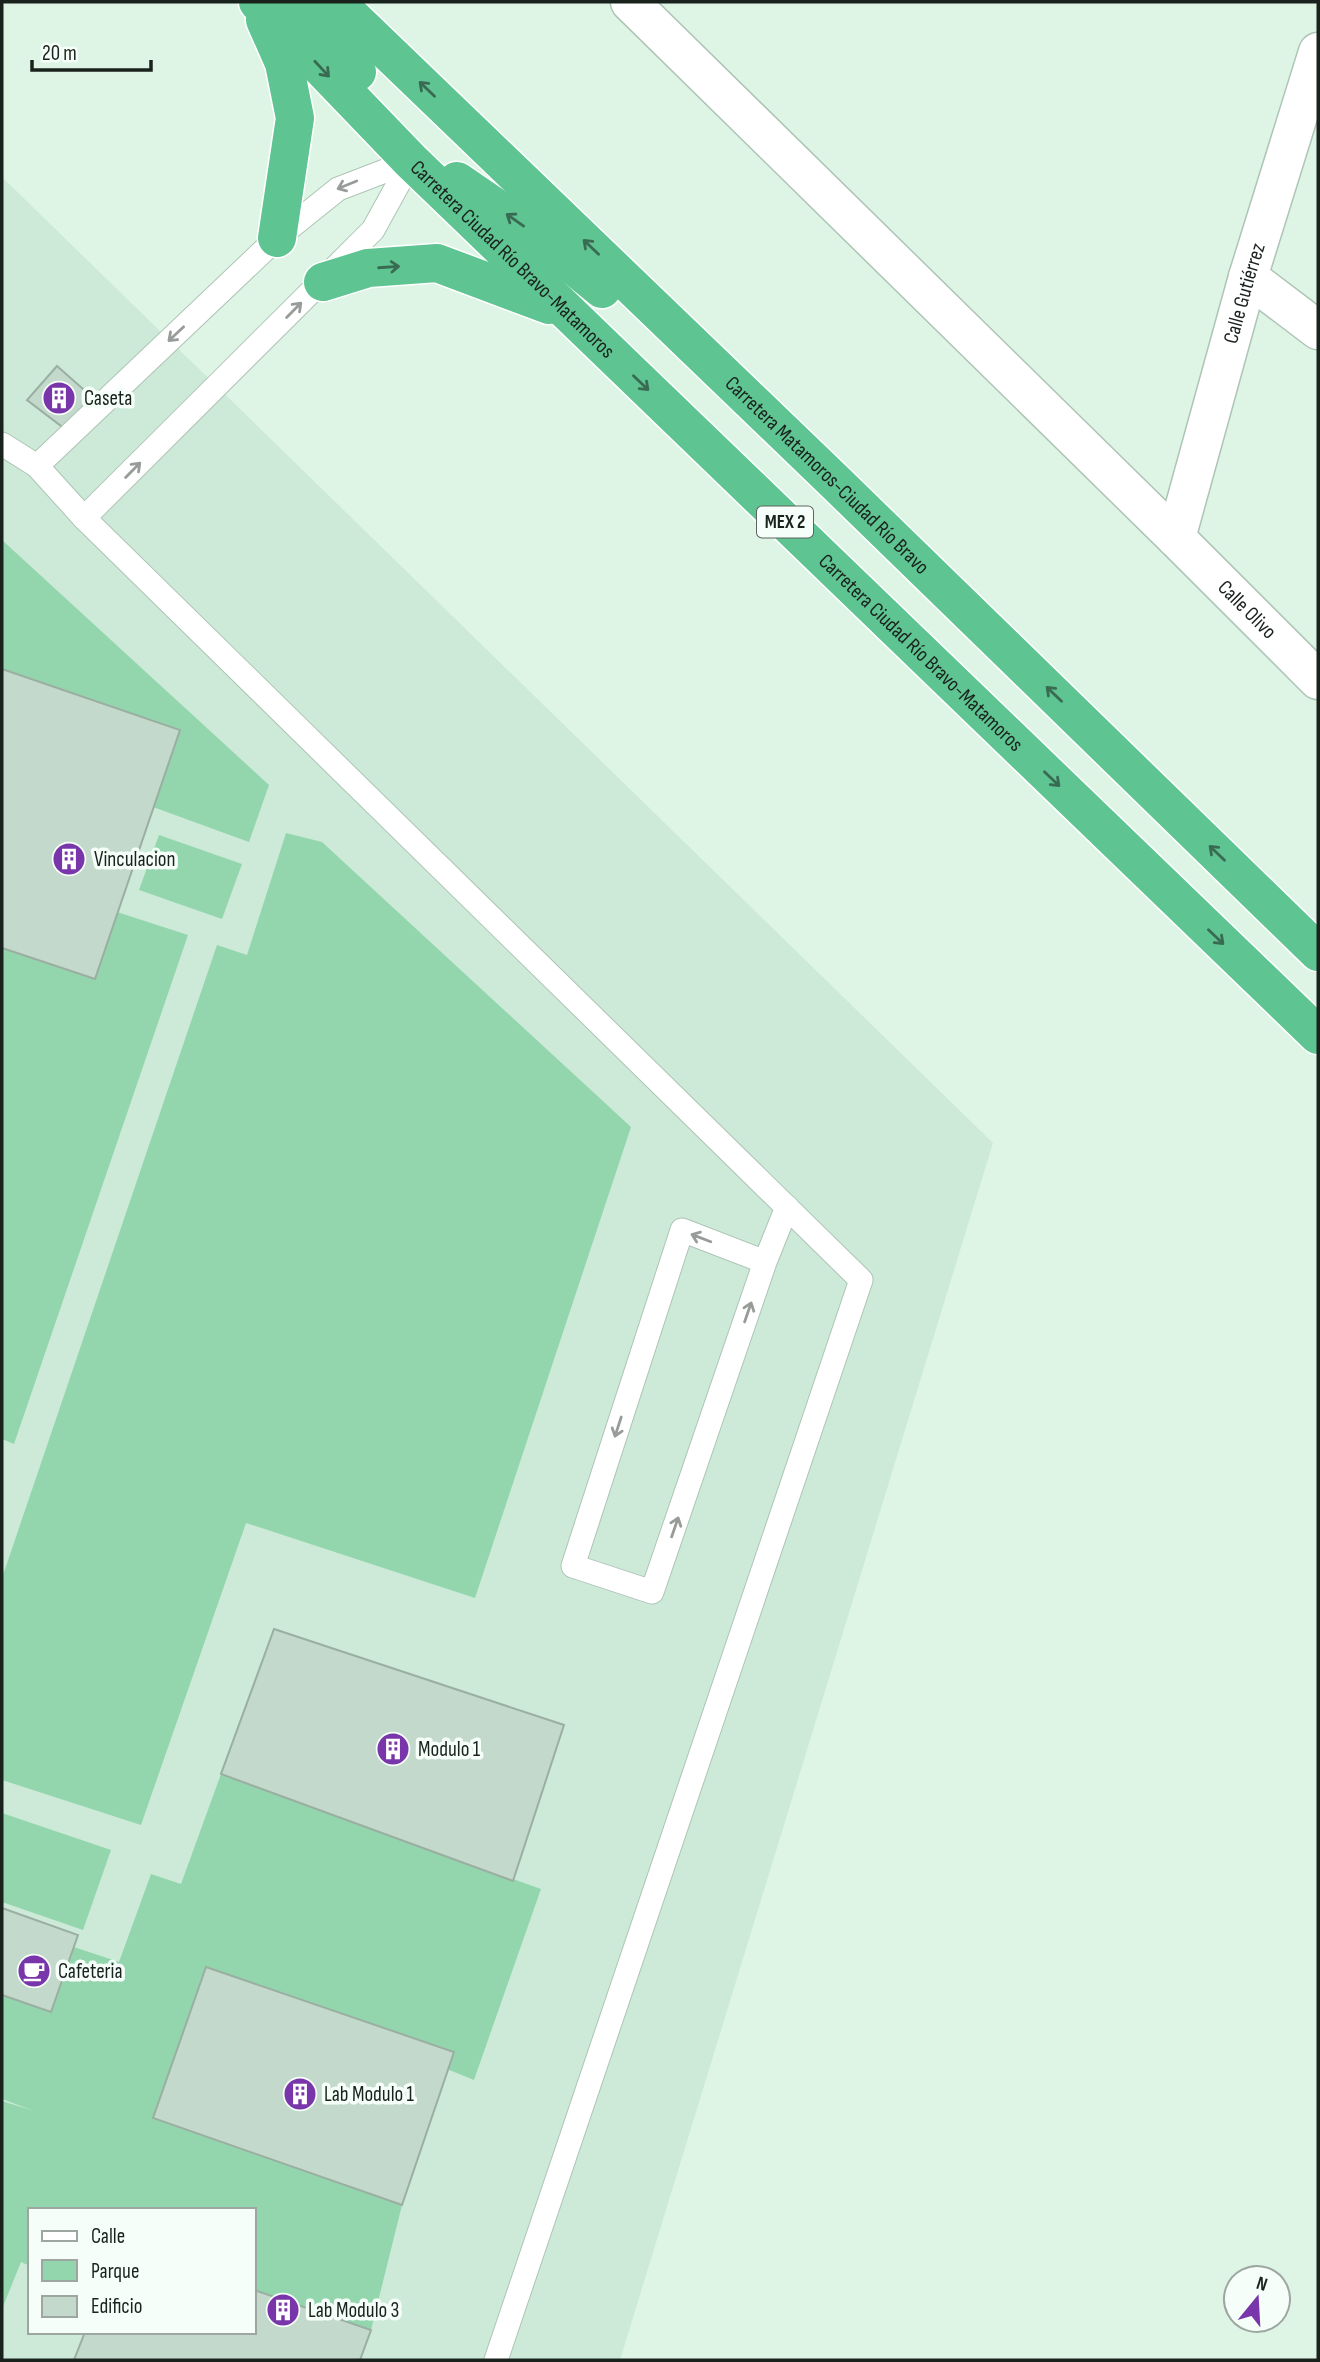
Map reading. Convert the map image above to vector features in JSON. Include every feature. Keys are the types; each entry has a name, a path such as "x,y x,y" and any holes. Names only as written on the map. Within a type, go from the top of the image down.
{"highway":[{"name":"Carretera Ciudad Río Bravo-Matamoros","path":"258,2 411,161 1318,1035"},
{"path":"258,2 284,63 295,118 277,238"},
{"path":"298,2 380,100 411,161 464,185 536,235 833,480"},
{"name":"Carretera Matamoros-Ciudad Río Bravo","path":"336,2 1318,952"},
{"path":"323,282 368,268 437,263 568,313"}],"street":[{"name":"Calle Olivo","path":"630,2 1318,680"},
{"name":"Calle Gutiérrez","path":"1176,538 1248,276 1318,52"},
{"path":"1248,276 1318,330"}],"lane":[{"path":"37,466 277,238 338,188 411,161"},
{"path":"84,518 373,230 411,161"},
{"path":"2,444 37,466 84,518 861,1280 496,2360"},
{"path":"765,1262 682,1230 573,1566 652,1592 765,1262 787,1208"}],"shaded area":[{"path":"2,177 993,1143 620,2360 2,2360"}],"green space":[{"path":"2,540 269,785 249,842 153,807 180,730 2,669"},
{"path":"286,833 322,842 631,1127 475,1598 246,1523 141,1825 2,1780 2,1578 217,945 247,955"},
{"path":"159,835 242,864 222,919 139,890"},
{"path":"117,912 188,935 14,1444 2,1439 2,948 95,979"},
{"path":"221,1774 541,1889 474,2080 447,2069 153,2118 402,2205 371,2330 256,2291 256,2208 28,2208 28,2265 21,2262 2,2309 2,2101 34,2111 2,2099 2,1995 51,2012 74,1947 119,1962 151,1874 181,1884"},
{"path":"2,1813 111,1850 83,1930 2,1902"}],"building":[{"name":"Caseta","path":"57,366 91,396 65,429 27,400"},
{"name":"Vinculacion","path":"2,669 180,730 95,979 2,948"},
{"name":"Modulo 1","path":"274,1629 564,1725 513,1881 221,1774"},
{"name":"Cafeteria","path":"2,1908 78,1935 51,2012 2,1995"},
{"name":"Lab Modulo 1","path":"206,1967 454,2052 402,2205 153,2118"},
{"name":"Lab Modulo 3","path":"256,2291 371,2330 360,2360 74,2360 84,2334 256,2334"}],"place":[{"name":"Caseta","path":"59,398"},
{"name":"Vinculacion","path":"69,859"},
{"name":"Modulo 1","path":"393,1749"},
{"name":"Cafeteria","path":"34,1971"},
{"name":"Lab Modulo 1","path":"300,2094"},
{"name":"Lab Modulo 3","path":"283,2310"}]}
